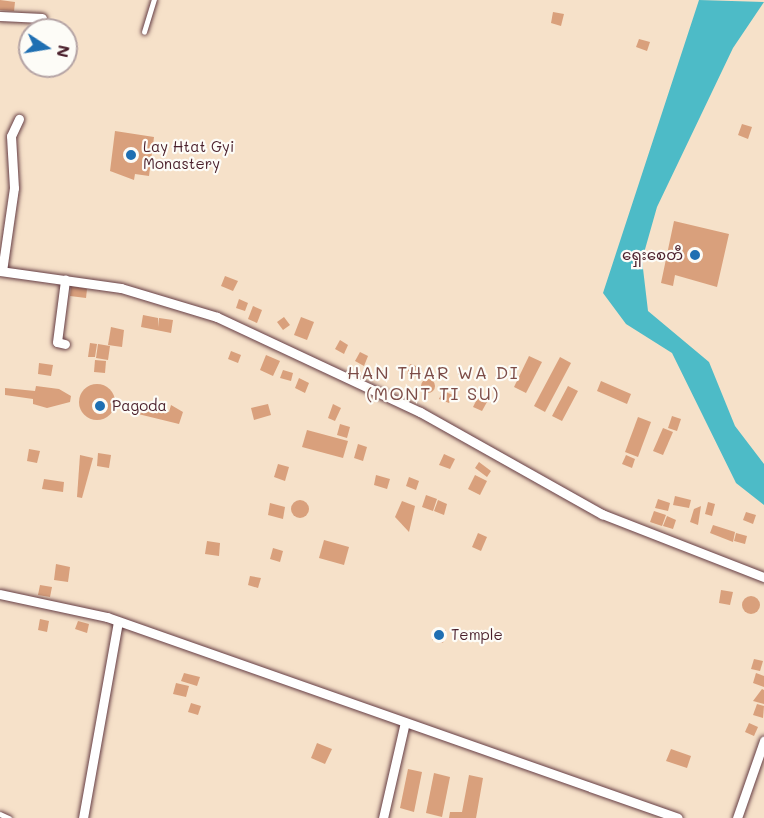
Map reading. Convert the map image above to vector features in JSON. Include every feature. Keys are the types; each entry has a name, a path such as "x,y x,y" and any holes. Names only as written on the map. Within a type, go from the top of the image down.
{"street":[{"path":"0,16 42,18"},
{"path":"19,118 11,136 14,188 1,271 159,297 234,324 420,412 602,514 764,577"},
{"path":"0,135 11,136"},
{"path":"65,280 57,342 65,344"},
{"path":"0,594 118,622 678,818"},
{"path":"83,818 118,622"},
{"path":"382,818 405,722"},
{"path":"737,818 764,741"}],"lane":[{"path":"144,32 154,0"},
{"path":"0,814 9,818"}],"water":[{"path":"699,0 764,2 733,48 657,207 642,260 648,311 709,362 735,426 764,464 764,505 736,483 672,353 626,324 603,293"}],"building":[{"path":"0,0 15,2 14,11 0,10"},
{"path":"553,12 564,14 561,26 551,23"},
{"path":"639,39 650,42 647,51 636,47"},
{"path":"742,124 752,127 748,139 738,135"},
{"path":"115,131 154,137 149,176 135,174 134,180 110,171"},
{"path":"674,221 729,234 717,287 675,275 673,286 661,283"},
{"path":"225,276 238,281 233,291 221,286"},
{"path":"71,286 87,289 86,298 70,296"},
{"path":"239,299 248,303 245,311 236,308"},
{"path":"253,306 262,310 257,323 248,319"},
{"path":"143,315 158,318 158,327 159,318 173,320 171,333 141,327"},
{"path":"284,317 290,325 283,330 277,322"},
{"path":"301,317 314,322 307,340 294,335"},
{"path":"111,327 124,330 122,347 108,345"},
{"path":"340,340 348,345 344,354 335,349"},
{"path":"90,343 97,344 95,357 88,357"},
{"path":"98,344 110,346 108,360 96,358"},
{"path":"231,351 241,355 238,363 228,359"},
{"path":"360,352 368,356 364,366 355,361"},
{"path":"266,355 280,361 273,376 260,370"},
{"path":"529,356 542,362 526,393 514,387"},
{"path":"560,357 571,363 545,412 534,406"},
{"path":"95,360 106,361 105,373 94,372"},
{"path":"39,363 53,365 51,376 38,374"},
{"path":"410,364 422,368 419,378 407,374"},
{"path":"283,370 293,373 291,381 280,378"},
{"path":"299,378 309,383 305,393 295,388"},
{"path":"428,379 433,381 435,386 433,391 428,393 423,391 421,386 423,381"},
{"path":"601,381 631,394 627,404 597,391"},
{"path":"97,384 110,389 115,402 110,415 97,420 84,415 79,402 84,389"},
{"path":"36,386 59,389 71,396 70,402 47,408 33,404 33,399 5,395 5,388 35,391"},
{"path":"568,386 578,391 562,421 552,416"},
{"path":"443,391 453,395 449,403 439,399"},
{"path":"478,397 487,402 482,411 473,407"},
{"path":"268,404 271,415 254,420 251,408"},
{"path":"333,404 341,408 335,421 328,418"},
{"path":"171,405 183,412 179,424 130,412 130,406 169,412"},
{"path":"672,416 681,419 677,431 668,428"},
{"path":"638,417 651,422 638,457 625,452"},
{"path":"340,424 350,427 347,438 337,435"},
{"path":"663,428 673,432 663,455 653,451"},
{"path":"307,430 348,441 343,458 302,447"},
{"path":"358,444 367,447 363,461 354,458"},
{"path":"29,449 40,451 37,463 27,461"},
{"path":"98,453 111,455 109,468 97,466"},
{"path":"444,454 455,459 450,469 439,465"},
{"path":"80,455 93,458 82,498 77,497"},
{"path":"626,455 635,459 632,468 622,464"},
{"path":"479,462 491,471 487,477 475,468"},
{"path":"278,464 289,467 285,481 274,477"},
{"path":"376,475 390,479 387,489 374,485"},
{"path":"475,475 487,481 480,495 468,489"},
{"path":"409,477 419,481 416,490 406,486"},
{"path":"44,479 64,482 63,492 42,489"},
{"path":"426,495 437,499 433,511 422,507"},
{"path":"675,496 691,500 689,508 673,505"},
{"path":"658,499 670,503 668,511 655,508"},
{"path":"296,500 304,500 309,505 307,516 296,518 291,513 291,505"},
{"path":"438,500 447,504 444,515 434,511"},
{"path":"402,501 415,506 409,532 395,517"},
{"path":"708,502 715,504 712,516 705,514"},
{"path":"270,503 285,507 283,519 268,515"},
{"path":"701,506 698,525 690,522 694,509"},
{"path":"654,511 666,515 662,526 650,522"},
{"path":"746,512 756,515 753,524 743,520"},
{"path":"667,516 676,520 673,529 663,526"},
{"path":"713,525 735,532 733,542 710,533"},
{"path":"478,533 487,537 481,551 472,547"},
{"path":"736,533 747,536 745,544 734,541"},
{"path":"324,540 349,547 344,565 319,558"},
{"path":"207,541 220,543 219,556 205,554"},
{"path":"273,548 283,551 280,562 270,559"},
{"path":"56,564 70,567 68,582 54,580"},
{"path":"250,576 261,578 258,588 248,585"},
{"path":"40,585 52,587 50,597 38,595"},
{"path":"721,590 733,592 730,605 719,603"},
{"path":"751,596 757,599 760,605 757,611 751,614 745,611 742,605 745,599"},
{"path":"40,619 49,621 47,632 38,630"},
{"path":"78,621 89,624 87,633 75,629"},
{"name":"Temple","path":"435,628 446,630 443,643 432,640"},
{"path":"754,659 763,661 760,671 751,669"},
{"path":"184,673 200,677 197,686 181,681"},
{"path":"756,673 764,676 764,687 753,683"},
{"path":"176,683 189,686 186,697 173,694"},
{"path":"762,689 764,690 764,704 753,701"},
{"path":"191,703 201,706 198,715 188,712"},
{"path":"757,704 764,706 763,718 753,715"},
{"path":"749,723 758,727 754,736 745,732"},
{"path":"317,743 332,749 325,764 311,758"},
{"path":"671,749 691,756 687,768 666,761"},
{"path":"408,769 422,772 414,812 400,808"},
{"path":"434,773 450,777 442,817 426,813"},
{"path":"469,775 483,778 476,818 449,818 450,812 462,812"}],"place":[{"name":"Lay Htat Gyi Monastery","path":"131,155"},
{"name":"ရှေးစေတီ","path":"695,255"},
{"name":"Pagoda","path":"100,406"},
{"name":"Temple","path":"439,635"}],"district":[{"name":"HAN THAR WA DI (MONT TI SU)","path":"433,383"}]}
